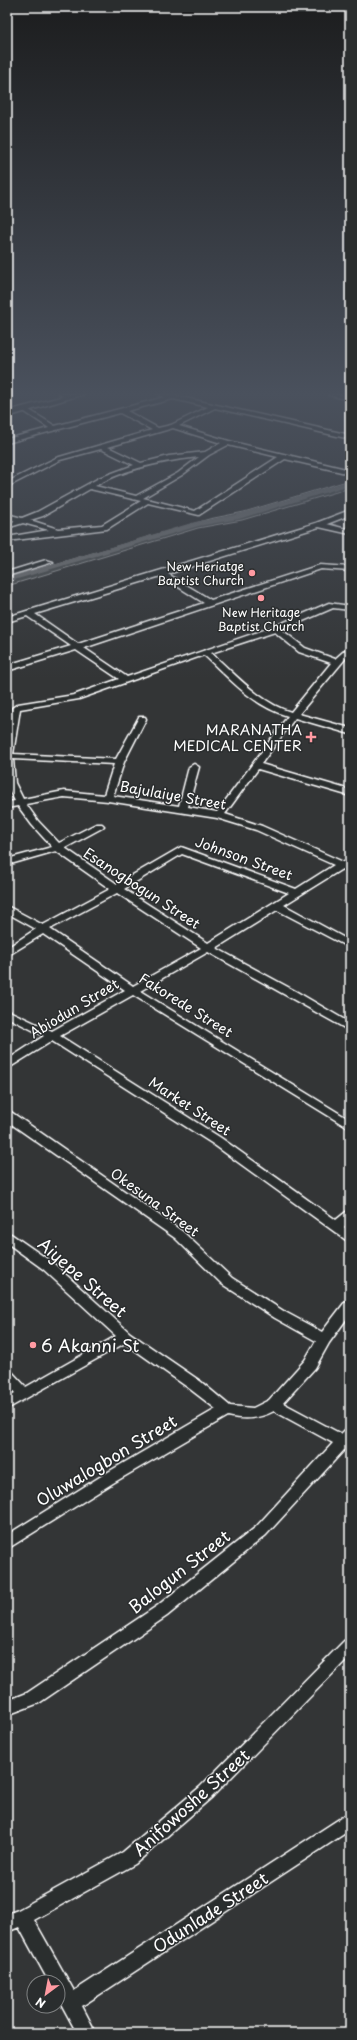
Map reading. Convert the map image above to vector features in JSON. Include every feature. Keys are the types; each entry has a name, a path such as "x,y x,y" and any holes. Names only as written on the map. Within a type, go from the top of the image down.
{"street":[{"path":"7,526 25,521 82,489"},
{"path":"101,489 192,512 200,511 234,489"},
{"path":"137,498 153,489"},
{"path":"7,539 60,531 86,530 104,527 147,501"},
{"path":"7,620 319,525 350,512"},
{"path":"7,516 60,531"},
{"path":"319,525 350,532"},
{"path":"7,574 49,562"},
{"path":"7,668 77,647 320,567 328,566 350,569"},
{"path":"162,574 210,603"},
{"path":"29,614 126,680 205,652 276,630 324,608 332,606 350,608"},
{"path":"276,630 302,650 336,662"},
{"path":"219,815 257,766 293,715 336,662 349,650"},
{"path":"205,652 264,703 275,710 350,731"},
{"name":"Esanogbogun Street","path":"126,680 76,697 18,707 7,756 10,782 20,802 35,823 58,848 84,867 208,948 350,1028"},
{"path":"108,798 119,762 142,718"},
{"path":"7,756 119,762"},
{"path":"257,766 350,793"},
{"path":"182,810 194,767"},
{"name":"Bajulaiye Street","path":"7,805 64,794 108,798 219,815 259,828 345,867"},
{"path":"7,862 58,848 99,826"},
{"name":"Johnson Street","path":"117,889 181,850 298,893"},
{"name":"Abiodun Street","path":"7,1065 52,1036 208,948 276,905 345,867"},
{"path":"7,953 43,929 117,889"},
{"path":"276,905 350,945"},
{"name":"Fakorede Street","path":"7,909 43,929 132,990 350,1125"},
{"name":"Market Street","path":"7,1013 52,1036 217,1141 350,1236"},
{"name":"Okesuna Street","path":"7,1115 179,1234 228,1281 280,1315 324,1339"},
{"path":"336,1227 350,1215"},
{"name":"Aiyepe Street","path":"7,1237 48,1266 124,1337 195,1385 226,1410"},
{"path":"226,1410 239,1413 253,1413 274,1404 310,1364 324,1339 350,1305"},
{"path":"7,1404 124,1337"},
{"path":"7,1376 25,1394"},
{"path":"274,1404 348,1441"},
{"name":"Oluwalogbon Street","path":"7,1543 108,1478 226,1410"},
{"name":"Balogun Street","path":"7,1708 33,1698 162,1611 261,1531 348,1441"},
{"name":"Anifowoshe Street","path":"15,1920 129,1858 206,1792 350,1646"},
{"name":"Odunlade Street","path":"71,2003 350,1820"},
{"path":"15,1920 71,2003 87,2033"}],"shaded area":[{"path":"320,489 346,489 242,520 198,528 7,586 7,578 209,519 244,512"}],"waterway":[{"path":"7,580 198,524 236,517 329,489"}],"place":[{"name":"New Heriatge Baptist Church","path":"252,573"},
{"name":"New Heritage Baptist Church","path":"261,598"},
{"name":"MARANATHA MEDICAL CENTER","path":"311,737"},
{"name":"6 Akanni St","path":"33,1345"}]}
